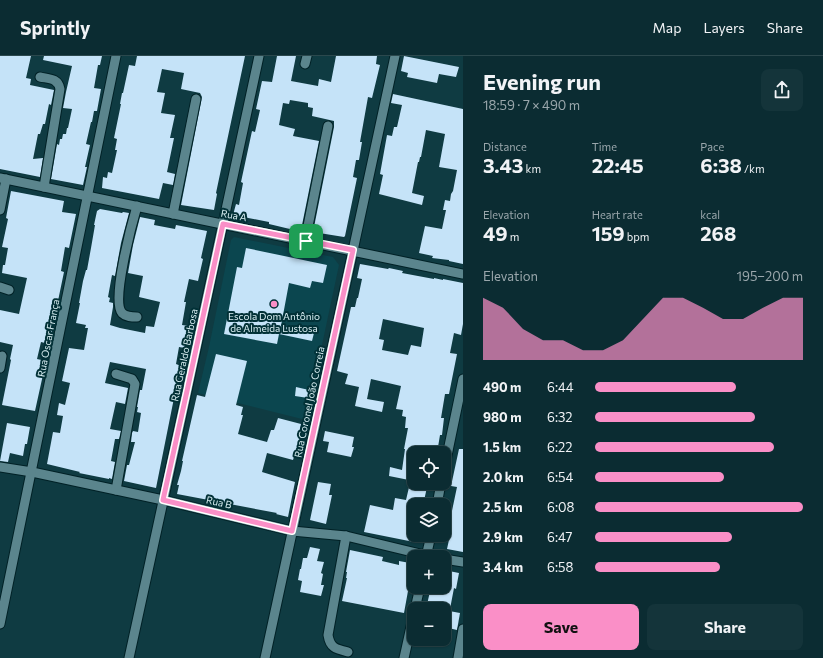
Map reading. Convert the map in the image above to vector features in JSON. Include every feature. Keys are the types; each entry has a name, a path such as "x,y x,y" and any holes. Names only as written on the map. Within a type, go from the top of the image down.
{"street":[{"name":"Rua Oscar França","path":"0,624 116,56"},
{"name":"Rua Geraldo Barbosa","path":"129,658 259,56"},
{"name":"Rua Coronel João Correia","path":"265,658 395,56"},
{"path":"40,77 54,80 60,86 44,187"},
{"path":"173,214 196,99"},
{"path":"306,241 328,126"},
{"name":"Rua A","path":"3,178 463,274"},
{"path":"0,210 3,178"},
{"path":"137,206 127,242 119,302 122,313 126,316 137,317"},
{"path":"0,368 2,356"},
{"path":"116,374 132,379 135,384 116,490"},
{"path":"449,446 463,379"},
{"name":"Rua B","path":"0,467 32,472 163,500 292,531 346,536 407,552"},
{"path":"346,536 328,635 329,642 332,646 348,652"},
{"path":"451,560 463,562"},
{"path":"458,658 463,630"},
{"path":"404,658 407,644"}],"shaded area":[{"name":"Escola Dom Antônio de Almeida Lustosa","path":"234,237 333,257 339,265 306,420 198,393 231,240"}],"building":[{"path":"0,56 31,56 26,78 31,79 30,85 54,90 51,105 49,104 45,124 43,124 40,134 38,134 33,159 43,158 40,177 0,169"},
{"path":"44,56 102,56 100,65 98,65 94,88 101,89 97,111 94,111 86,144 90,145 83,185 51,179 57,144 59,145 63,134 66,134 72,109 63,108 72,66 43,60"},
{"path":"137,56 245,56 216,193 214,210 181,205 202,97 200,93 181,89 184,73 162,69 157,92 165,93 161,113 175,115 170,138 174,138 167,172 175,174 173,185 163,183 159,199 102,188 103,177 107,178 108,172 112,173 117,150 115,150 117,139 114,138 122,93 129,65 135,66"},
{"path":"277,56 296,56 291,81 318,86 319,79 331,82 336,56 377,56 376,64 380,65 372,98 368,97 360,142 362,142 359,160 356,160 353,177 357,178 344,237 313,232 334,121 312,116 313,108 308,107 308,103 290,100 289,104 283,103 279,125 295,129 293,136 319,141 301,230 294,230 269,224 269,222 233,215 236,204 239,205 243,183 241,182 252,131 255,132 260,110 256,109 262,81 272,82"},
{"path":"404,56 459,67 456,77 439,74 437,83 407,77 408,73 401,71"},
{"path":"393,94 463,109 463,264 449,260 432,258 433,256 419,253 425,226 442,229 446,210 443,210 445,200 450,201 453,191 457,170 439,167 445,134 426,130 412,193 424,196 422,205 379,194 383,175 380,174 387,135 392,136 394,127 397,127 402,105 391,103"},
{"path":"11,191 64,201 62,212 76,214 69,248 65,247 61,271 64,272 49,344 41,342 37,359 46,361 35,411 2,405 13,345 0,342 0,310 19,314 27,278 2,273 8,248 2,247 8,219 6,218"},
{"path":"100,209 129,213 121,243 115,276 112,275 108,297 110,298 109,302 113,303 110,325 120,328 145,333 146,326 154,327 160,302 139,297 143,276 128,273 140,217 155,220 154,225 175,229 176,225 207,231 198,281 189,279 184,302 186,302 182,325 189,326 188,337 185,348 179,347 176,364 181,366 179,382 177,393 175,393 156,488 124,481 127,465 129,465 135,442 131,442 132,433 133,431 138,432 141,413 137,412 137,407 146,369 110,362 105,383 128,388 125,404 116,402 110,429 121,431 119,439 115,439 111,461 115,462 112,479 79,473 80,472 47,464 53,432 60,433 63,416 57,415 59,403 65,405 70,383 62,381 69,348 84,350 88,328 85,328 86,325 76,323 83,281 87,270 94,225 97,211"},
{"path":"246,248 327,265 323,283 312,281 310,288 289,283 281,326 314,333 312,341 279,334 277,344 224,334 237,267 242,268"},
{"path":"360,264 389,268 403,271 402,273 434,279 443,279 463,283 463,324 461,335 454,333 450,353 457,354 449,394 445,394 441,418 444,418 442,435 440,435 438,446 407,446 407,480 389,476 390,467 402,470 408,428 405,428 406,417 402,416 403,410 396,409 401,386 371,379 367,399 384,402 382,412 355,406 359,387 345,384 348,374 337,371 351,307 355,307 362,279 357,278","holes":["383,319 424,328 421,347 411,345 408,355 382,350 384,340 379,339"]},
{"path":"216,354 247,361 236,405 243,407 241,415 243,415 238,434 267,442 271,430 274,430 278,418 301,424 298,437 300,438 293,460 267,453 262,472 295,482 288,517 276,514 277,513 177,494 179,485 177,485 197,395 205,397"},
{"path":"296,387 309,390 308,398 295,396"},
{"path":"7,423 30,427 23,456 10,453 8,462 0,461"},
{"path":"325,431 354,437 352,447 354,447 351,457 327,452 329,442 323,441"},
{"path":"459,449 463,449 463,552 447,549 449,542 451,542 451,516 457,487 451,486"},
{"path":"318,482 331,484 329,495 332,495 326,524 310,520"},
{"path":"408,490 426,490 425,498 407,498 407,541 364,532 370,505 393,510 395,498 406,500"},
{"path":"310,547 320,549 317,561 324,562 321,573 323,574 321,585 324,585 321,596 300,592 302,581 298,580 300,569 303,558 307,558"},
{"path":"350,550 383,557 382,561 399,565 399,561 407,562 407,594 404,613 342,601 347,578 346,572"},
{"path":"451,571 459,573 451,604 451,602 428,602 429,594 451,594"},
{"path":"451,611 460,613 457,630 451,629"}],"place":[{"name":"Escola Dom Antônio de Almeida Lustosa","path":"274,304"}],"route":[{"path":"223,224 306,241 353,250 292,531 163,500 223,224"}]}
